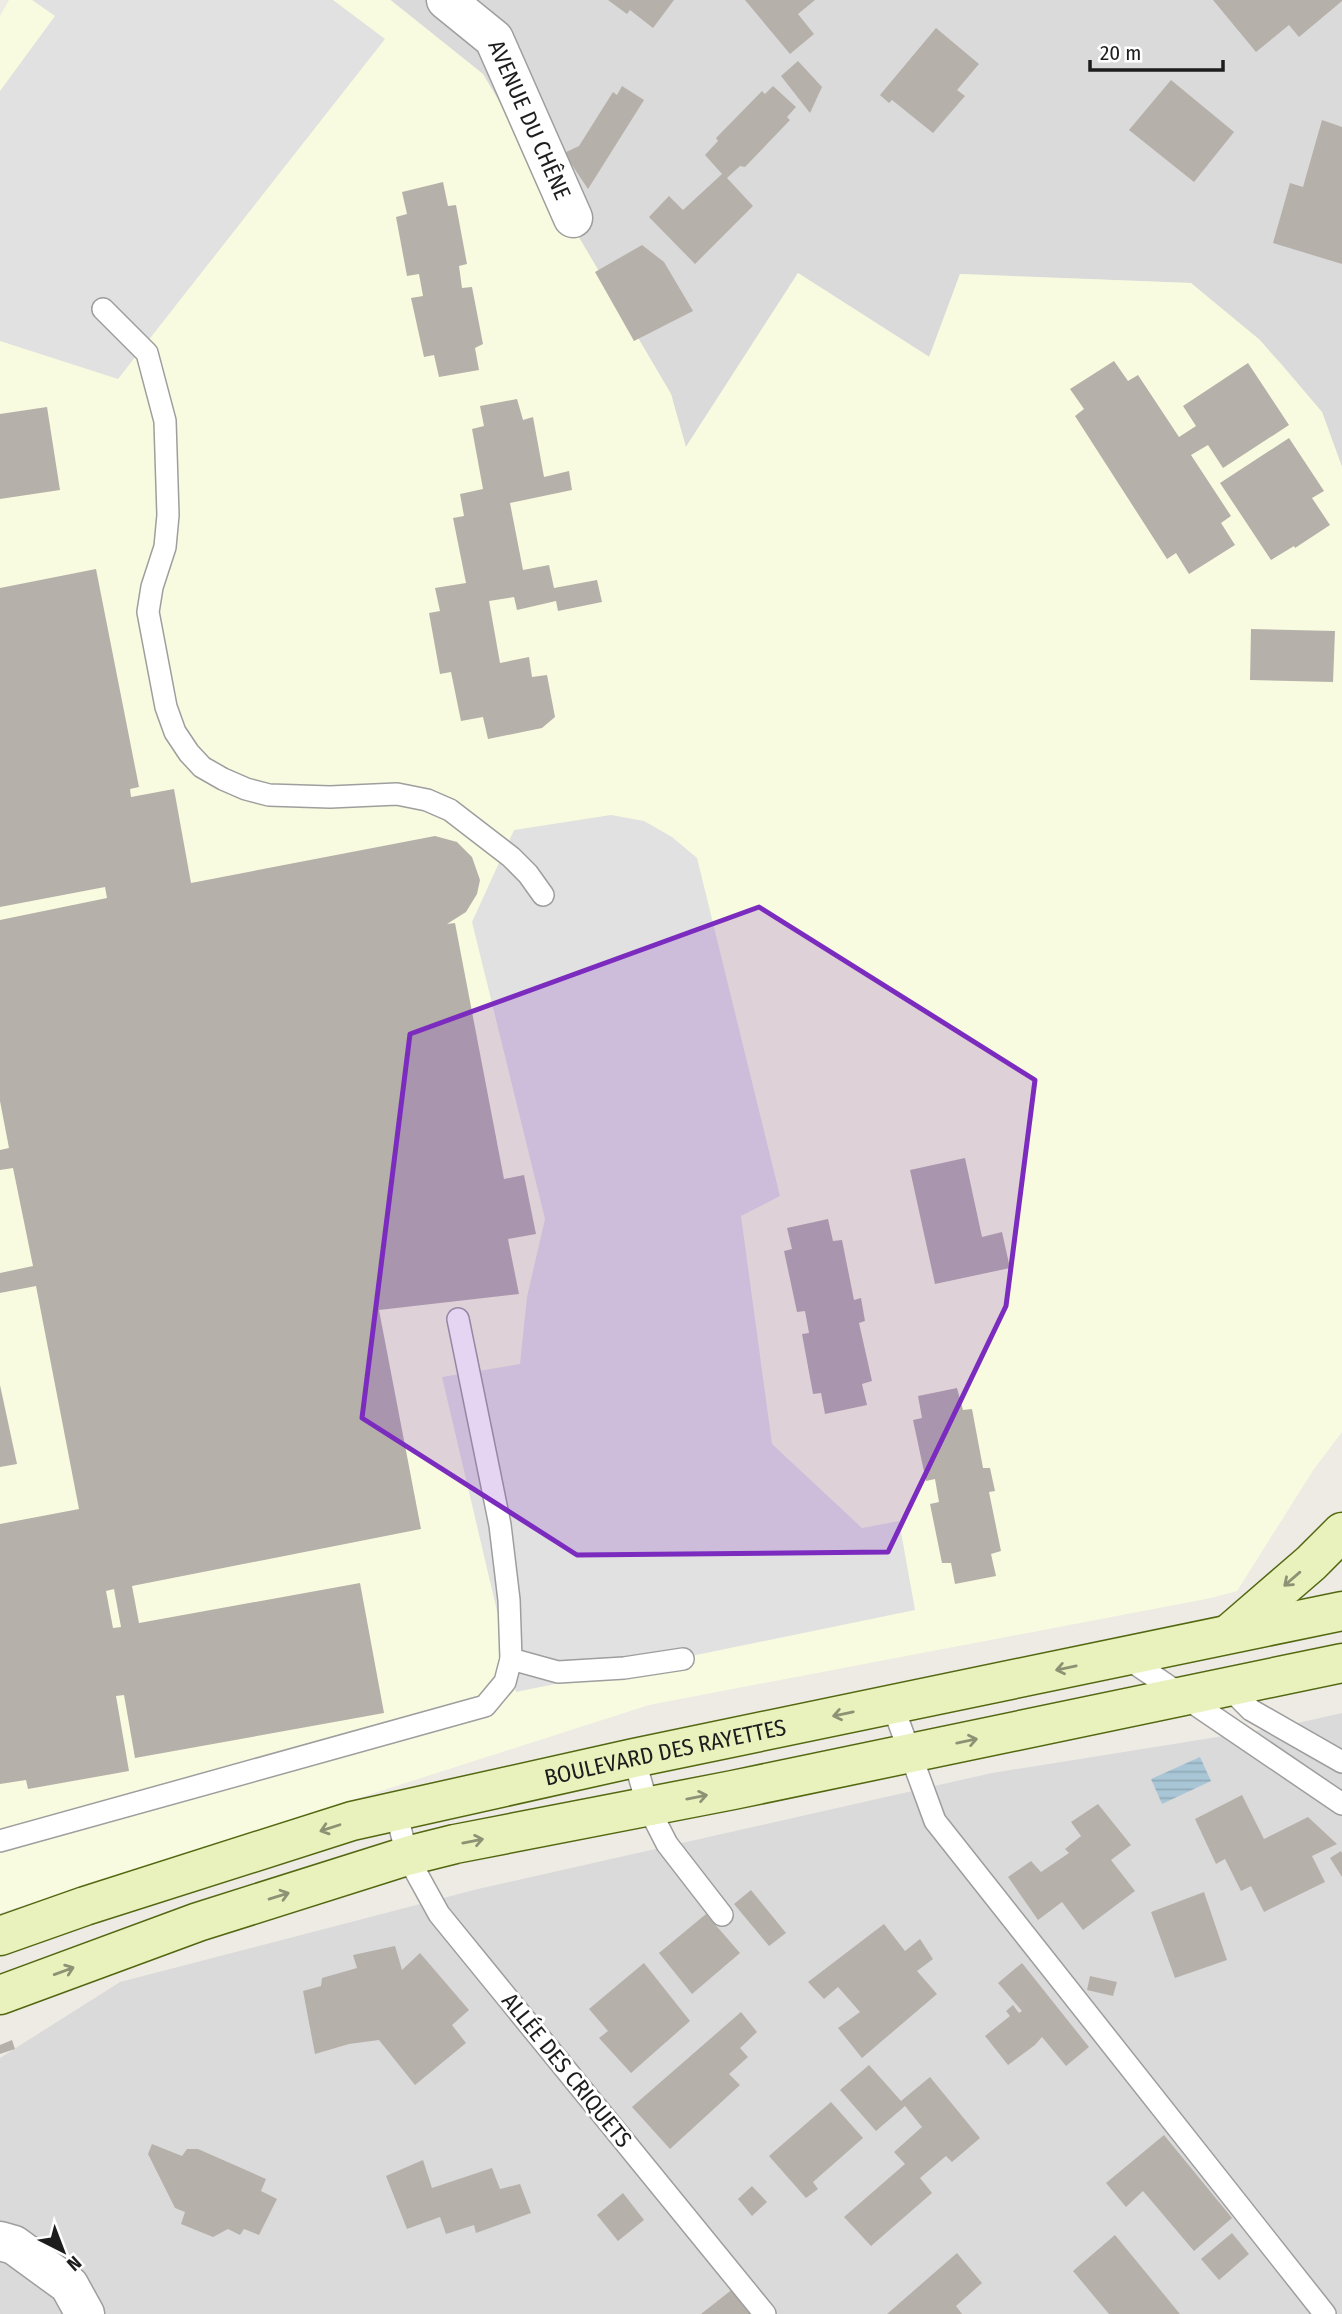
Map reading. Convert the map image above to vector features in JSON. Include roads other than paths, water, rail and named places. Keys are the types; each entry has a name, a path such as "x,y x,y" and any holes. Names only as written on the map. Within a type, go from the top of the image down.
{"main road":[{"path":"1229,1635 1342,1532"},
{"name":"BOULEVARD DES RAYETTES","path":"0,1936 85,1906 352,1821 634,1758 1342,1611"},
{"path":"1284,1675 1319,1646 1342,1642"},
{"path":"0,1994 198,1922 407,1856 454,1844 648,1807 1342,1663"},
{"path":"85,1906 100,1958"}],"street":[{"name":"AVENUE DU CHÊNE","path":"446,0 494,39 573,218"},
{"path":"0,2241 14,2245 69,2285 85,2314"}],"lane":[{"path":"103,309 147,354 165,422 168,515 165,547 152,587 148,612 166,707 175,732 189,753 202,767 223,779 269,795 330,797 397,793 427,800 450,810 511,857 543,895"},
{"path":"0,1841 485,1706 505,1682 511,1659 509,1600 500,1525 458,1319"},
{"path":"1124,1656 1342,1804"},
{"path":"511,1659 558,1672 624,1668 683,1659"},
{"path":"1228,1687 1251,1710 1342,1762"},
{"path":"892,1704 935,1821 1325,2314"},
{"path":"634,1758 648,1807 667,1844 722,1915"},
{"name":"ALLÉE DES CRIQUETS","path":"396,1811 407,1856 439,1914 765,2314"}],"water":[{"path":"1200,1757 1211,1781 1162,1804 1151,1779"}]}
